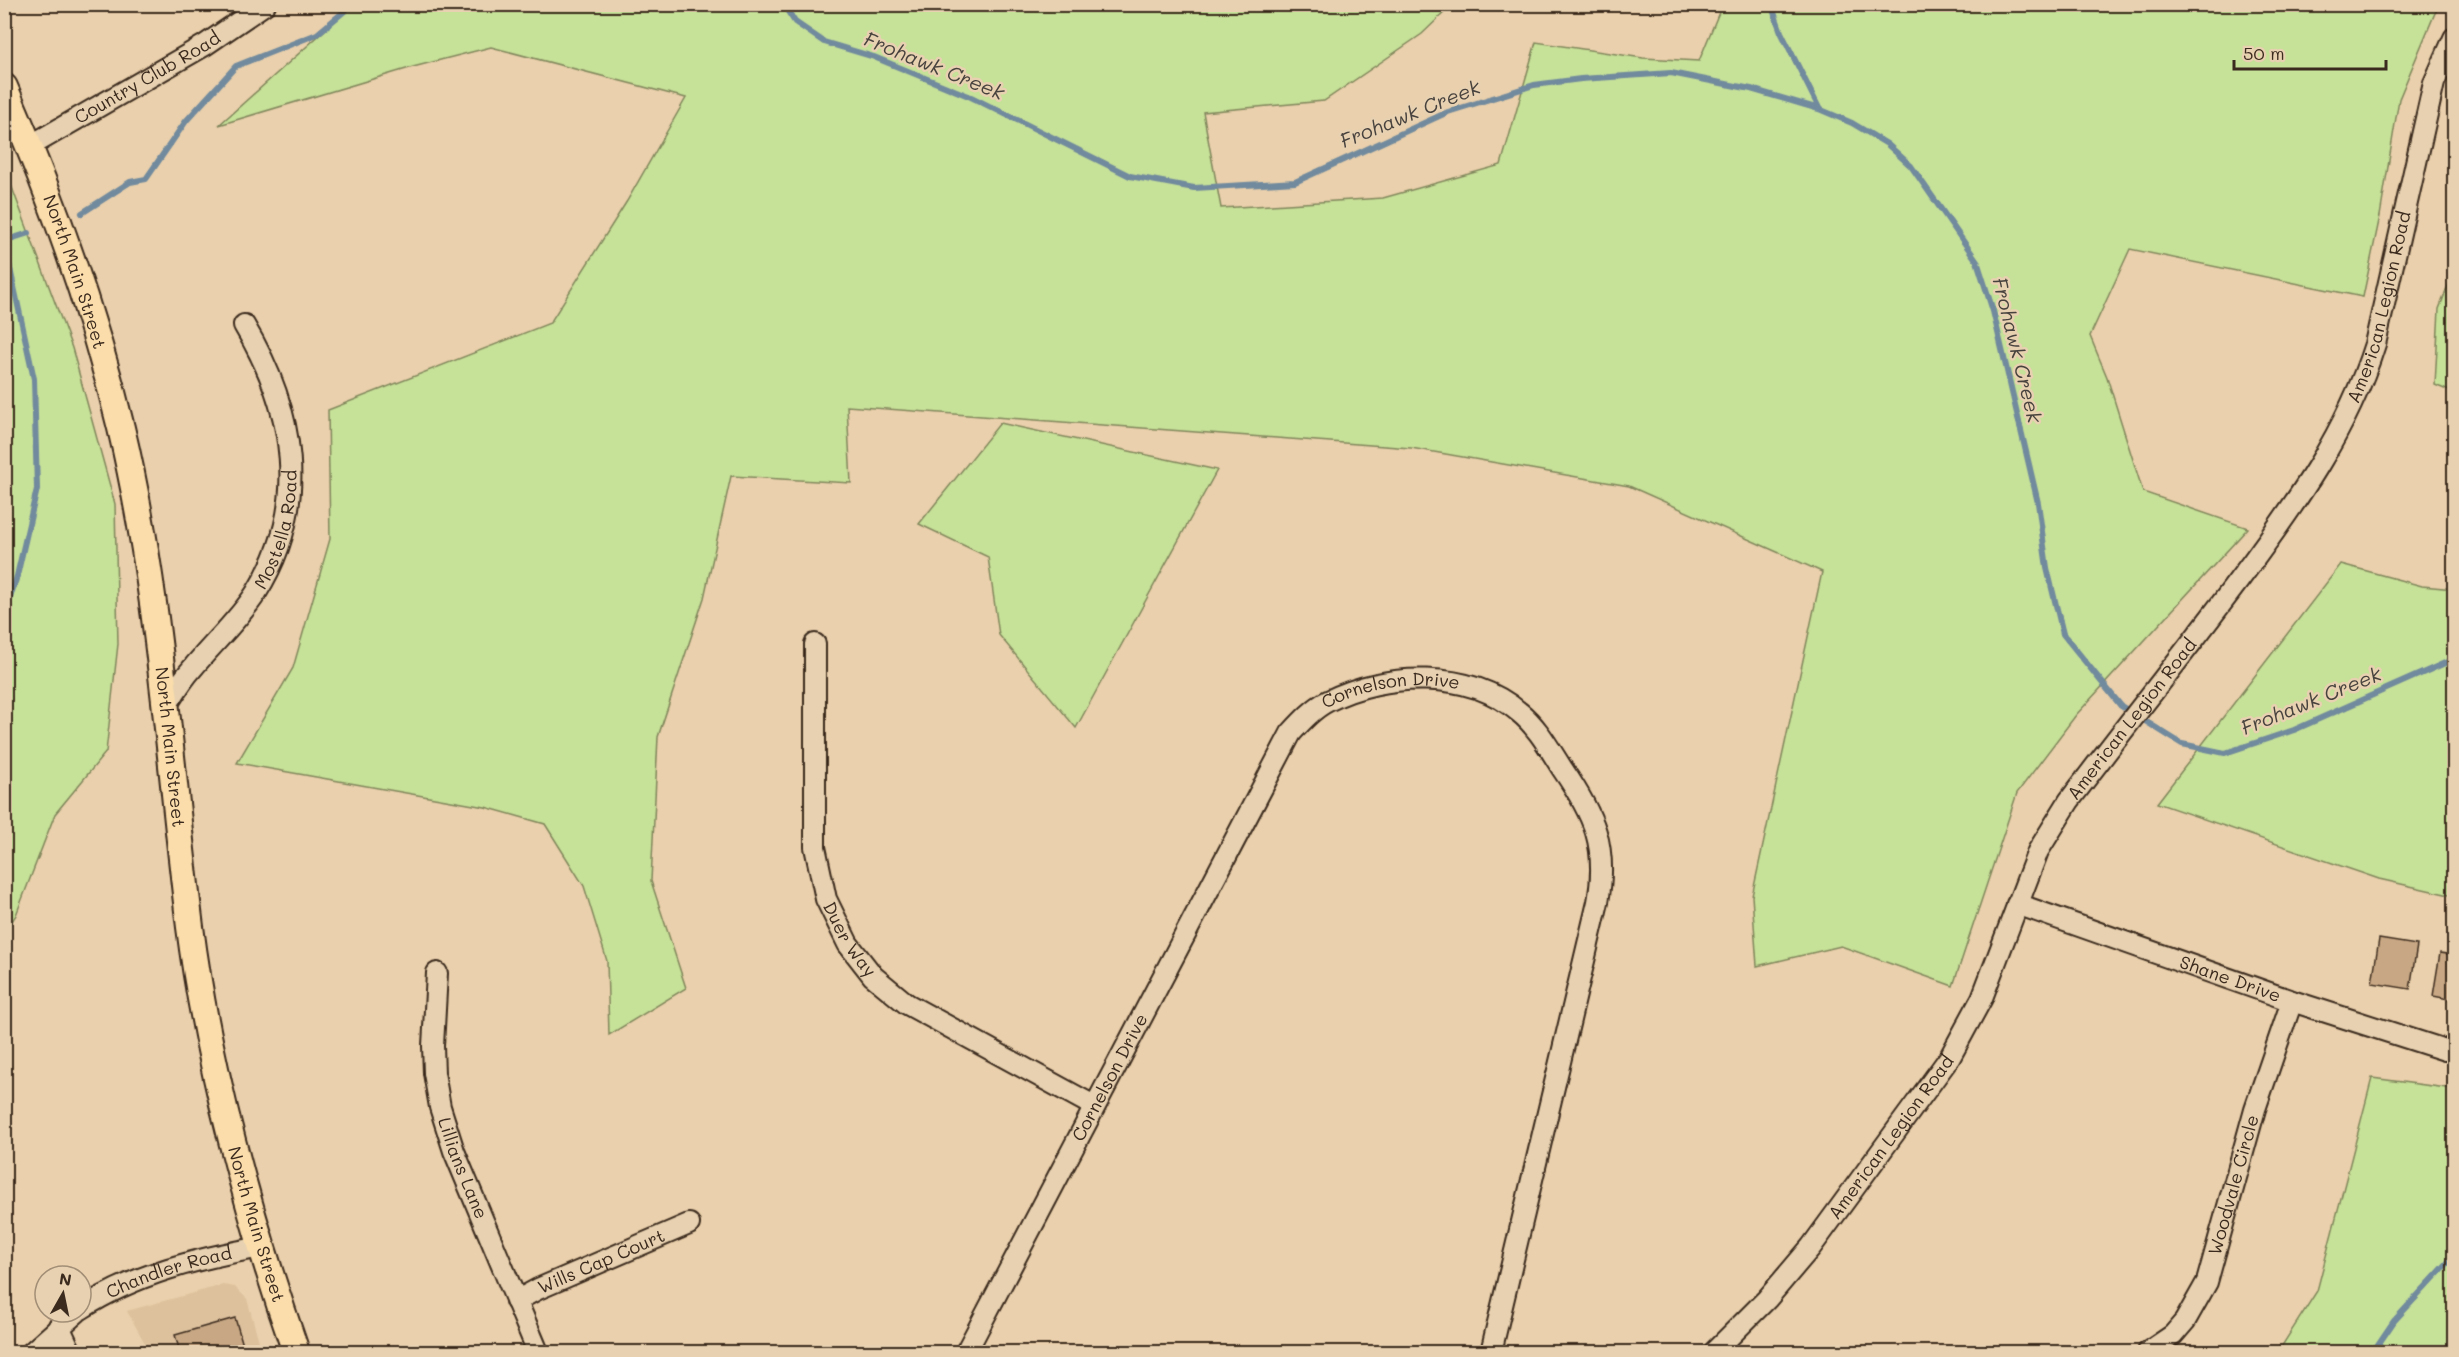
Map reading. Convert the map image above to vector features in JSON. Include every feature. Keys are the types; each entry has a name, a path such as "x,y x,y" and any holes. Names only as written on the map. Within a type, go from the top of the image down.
{"main road":[{"name":"North Main Street","path":"4,87 30,146 91,320 121,429 144,544 190,930 202,1006 262,1247 297,1353"}],"street":[{"name":"Country Club Road","path":"30,146 205,45 265,4"},
{"name":"American Legion Road","path":"1714,1353 1767,1299 1811,1247 1950,1057 1982,998 2044,838 2068,801 2156,689 2289,512 2337,435 2363,380 2375,344 2434,83 2454,39"},
{"name":"Mostella Road","path":"165,707 191,669 256,592 277,550 288,508 292,465 286,423 254,342 244,325"},
{"name":"Duer Way","path":"815,644 815,847 826,899 848,944 873,976 907,1004 1094,1106"},
{"name":"Cornelson Drive","path":"966,1353 1281,748 1304,718 1326,702 1351,691 1386,682 1419,679 1452,682 1498,697 1519,712 1534,728 1584,800 1597,831 1602,869 1598,902 1491,1353"},
{"name":"Shane Drive","path":"2018,904 2292,1001 2445,1050"},
{"name":"Lillians Lane","path":"437,973 433,1046 434,1073 440,1107 454,1151 538,1353"},
{"name":"Woodvale Circle","path":"2148,1353 2173,1335 2185,1321 2207,1282 2254,1109 2292,1001"},
{"name":"Wills Cap Court","path":"516,1301 538,1289 689,1224"},
{"name":"Chandler Road","path":"93,1302 129,1282 153,1273 231,1252 262,1247"},
{"path":"32,1353 62,1324"},
{"path":"59,1326 71,1353"}],"shaded area":[{"path":"223,1285 235,1287 247,1299 262,1352 150,1352 127,1311"}],"green space":[{"path":"353,5 1452,5 1422,34 1324,101 1203,112 1221,208 1383,198 1501,165 1536,42 1643,58 1699,61 1722,5 2441,5 2435,13 2399,99 2380,216 2363,297 2130,249 2090,336 2107,377 2143,492 2248,528 2076,715 2017,793 1953,986 1841,946 1757,966 1752,896 1822,572 1629,486 1411,448 847,406 851,483 731,476 704,598 658,737 651,881 686,988 609,1035 607,961 584,886 545,824 485,807 237,763 293,668 330,539 328,410 550,323 627,201 686,98 491,47 413,67 219,125"},
{"path":"4,166 72,348 115,504 118,644 106,752 55,814 16,915 5,932"},
{"path":"2454,271 2454,393 2435,385 2439,309"},
{"path":"1000,423 1217,470 1076,728 999,635 988,557 919,524"},
{"path":"2341,564 2422,586 2454,589 2454,896 2379,879 2157,803"},
{"path":"2372,1078 2454,1089 2454,1352 2278,1352 2317,1291"}],"building":[{"path":"2379,939 2417,945 2410,989 2372,983"},
{"path":"2440,953 2454,955 2454,1000 2433,996"},
{"path":"235,1318 245,1352 180,1352 175,1335"}],"waterway":[{"name":"Frohawk Creek","path":"82,213 130,182 146,179 186,121 236,66 317,34 353,4"},
{"name":"Frohawk Creek","path":"783,4 795,22 824,42 874,57 971,97 1130,176 1194,188 1295,182 1448,112 1534,85 1581,79 1671,73 1751,89 1819,109 1852,123 1887,144 1911,166 1977,261 1993,311 2038,503 2047,568 2063,634 2121,706 2182,744 2225,753 2294,730 2454,659"},
{"path":"1771,4 1781,32 1819,108"},
{"name":"Frohawk Creek","path":"4,241 29,233"},
{"path":"4,241 34,379 37,489 17,576 4,616"},
{"path":"2373,1352 2394,1321 2454,1256"}]}
